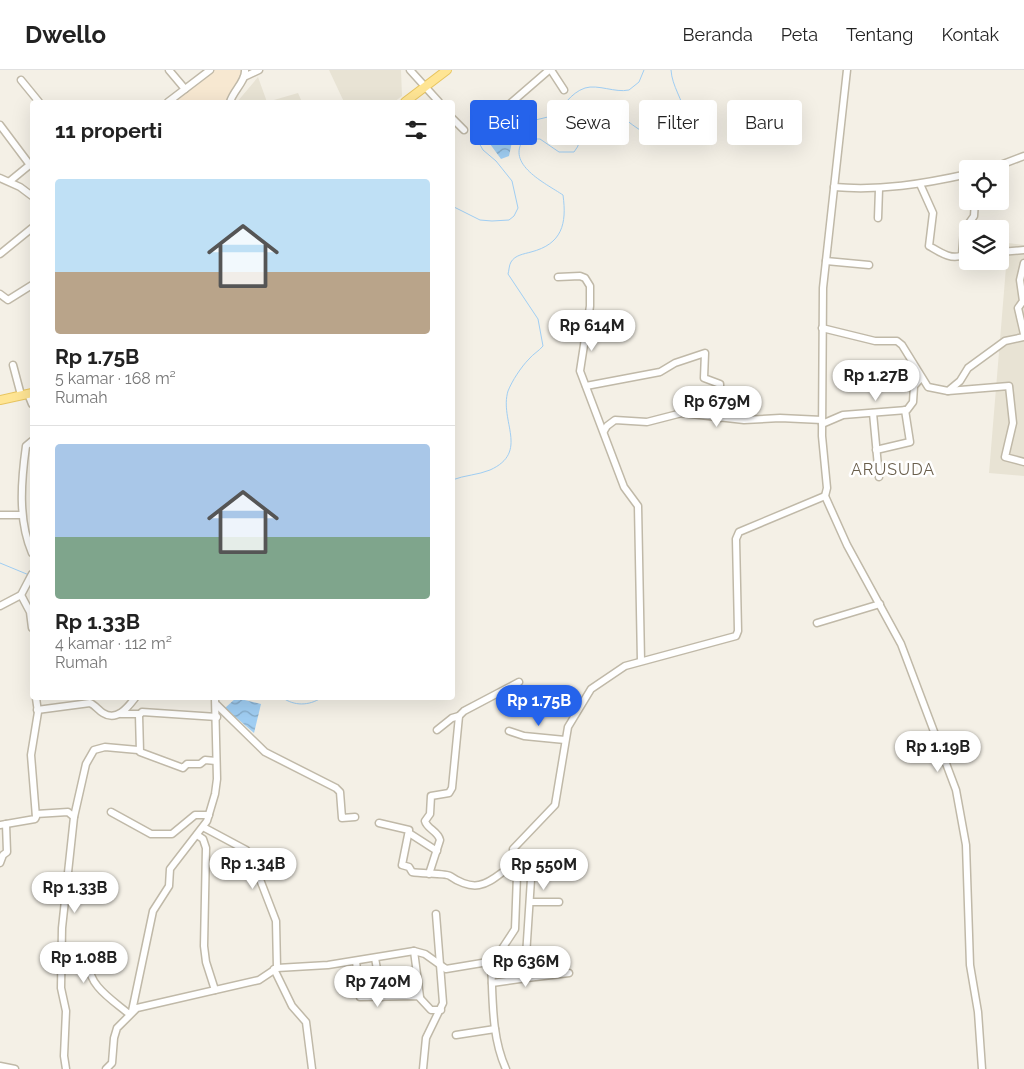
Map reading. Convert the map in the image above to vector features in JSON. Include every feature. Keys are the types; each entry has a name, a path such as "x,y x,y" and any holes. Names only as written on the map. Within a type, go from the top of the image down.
{"main road":[{"path":"408,100 447,70"},
{"path":"0,400 27,394"}],"street":[{"path":"169,70 185,89"},
{"path":"171,100 210,70"},
{"path":"231,100 233,92 244,74 259,70"},
{"path":"410,70 437,100"},
{"path":"515,100 550,70 564,90"},
{"path":"847,70 826,261 822,328 822,422 827,488 825,496 847,545 901,644 956,790 966,844 970,965 978,1012 982,1069"},
{"path":"21,80 37,100"},
{"path":"455,121 464,130"},
{"path":"0,125 30,163"},
{"path":"1009,162 1024,156"},
{"path":"10,181 30,165"},
{"path":"834,188 879,189 920,184 959,176"},
{"path":"0,178 10,181 30,195"},
{"path":"920,184 932,213 929,246 953,257 959,256"},
{"path":"878,218 879,189"},
{"path":"0,254 30,230"},
{"path":"1009,251 1024,250"},
{"path":"826,261 869,265"},
{"path":"948,391 960,381 968,368 1005,341 1024,335 1018,308 1023,301 1020,278 1024,263"},
{"path":"558,277 580,276 590,286 590,306 579,366 625,490 638,506 641,662"},
{"path":"0,294 8,300 30,287"},
{"path":"822,328 875,341 897,341 921,378 931,389 948,391 1009,386 1013,423 1005,457 1024,462"},
{"path":"586,386 660,372 675,363 705,353 704,378 720,384 720,418"},
{"path":"13,365 27,394"},
{"path":"604,431 615,420 647,422 682,413 747,421 780,418 822,422 843,416 906,410 913,404 914,386 921,378"},
{"path":"876,450 910,442 906,410"},
{"path":"873,413 879,476"},
{"path":"30,443 26,446 22,515 24,530 30,547"},
{"path":"506,1069 498,1050 495,1029 492,983 494,960 515,929 518,875 515,864 515,845 555,805 569,723 591,688 622,667 736,636 738,631 736,539 739,532 825,496"},
{"path":"0,515 22,515"},
{"path":"0,606 21,594 30,578"},
{"path":"21,594 30,612"},
{"path":"818,623 880,604"},
{"path":"437,730 452,718 459,716 464,711 519,682"},
{"path":"0,863 7,852 3,825 34,819 36,814 31,755 37,710 36,700"},
{"path":"121,714 133,700"},
{"path":"131,1012 153,911 169,886 170,869 203,827 209,815 217,779 216,701"},
{"path":"216,701 265,752 336,788 340,793 342,818 355,817"},
{"path":"37,710 90,702 105,714 158,712 217,717"},
{"path":"138,750 140,714"},
{"path":"430,874 440,840 439,835 426,825 425,821 430,814 431,796 449,793 452,788 459,716"},
{"path":"510,731 524,736 565,740"},
{"path":"66,1069 64,1056 66,1011 61,988 62,928 74,817 86,764 94,750 105,747 138,750 182,768 187,764 200,764 204,760 216,761"},
{"path":"36,814 68,812 74,817"},
{"path":"111,812 151,834 172,834 195,815 209,815"},
{"path":"379,823 408,830 409,833 437,851"},
{"path":"203,827 246,850 251,856 276,922 276,968 292,1006 306,1022 312,1069"},
{"path":"409,833 402,865 410,867 412,872 449,876 454,881 477,886 490,881 515,864 524,861 532,864 525,972 527,978"},
{"path":"197,835 202,839 206,848 204,946 206,962 215,990"},
{"path":"530,902 559,902"},
{"path":"423,1069 426,1038 441,1010 443,1000 436,914"},
{"path":"106,1069 112,1063 115,1033 131,1012 142,1006 260,980 276,968 356,961 414,951 425,954 441,967 451,969 494,960 526,956"},
{"path":"414,951 420,997 430,1010 441,1010"},
{"path":"107,954 90,961 90,973 104,993 131,1012"},
{"path":"375,958 382,997"},
{"path":"356,961 359,996 420,997"},
{"path":"492,983 569,973"},
{"path":"456,1035 495,1029"},
{"path":"0,1066 15,1069"}],"shaded area":[{"path":"210,70 245,70 231,100 171,100"},
{"path":"329,70 401,70 402,96 397,100 343,100"},
{"path":"258,77 266,100 239,100"},
{"path":"298,93 301,100 274,100"},
{"path":"1009,243 1024,245 1024,476 989,473 1006,270 1009,270"}],"water":[{"path":"491,145 511,145 509,156 501,159"},
{"path":"234,700 244,700 261,704 254,733 225,708"}],"waterway":[{"path":"455,208 480,220 509,220 514,216 518,208 512,181 496,161 483,150 479,143 498,129 552,116 575,93 585,88 629,90 639,82 644,70"},
{"path":"455,479 490,470 502,463 508,454 511,445 506,402 508,391 523,366 543,346 538,319 508,274 510,263 515,258 550,244 556,238 563,224 563,195 538,179 523,165 519,148 524,139 540,139 559,152 574,152 580,142 586,110 604,106 646,133 664,136 673,132 685,116 673,82 671,70"},
{"path":"0,563 29,575"},
{"path":"286,700 297,704 318,700"}],"district":[{"name":"ARUSUDA","path":"893,469"}]}
